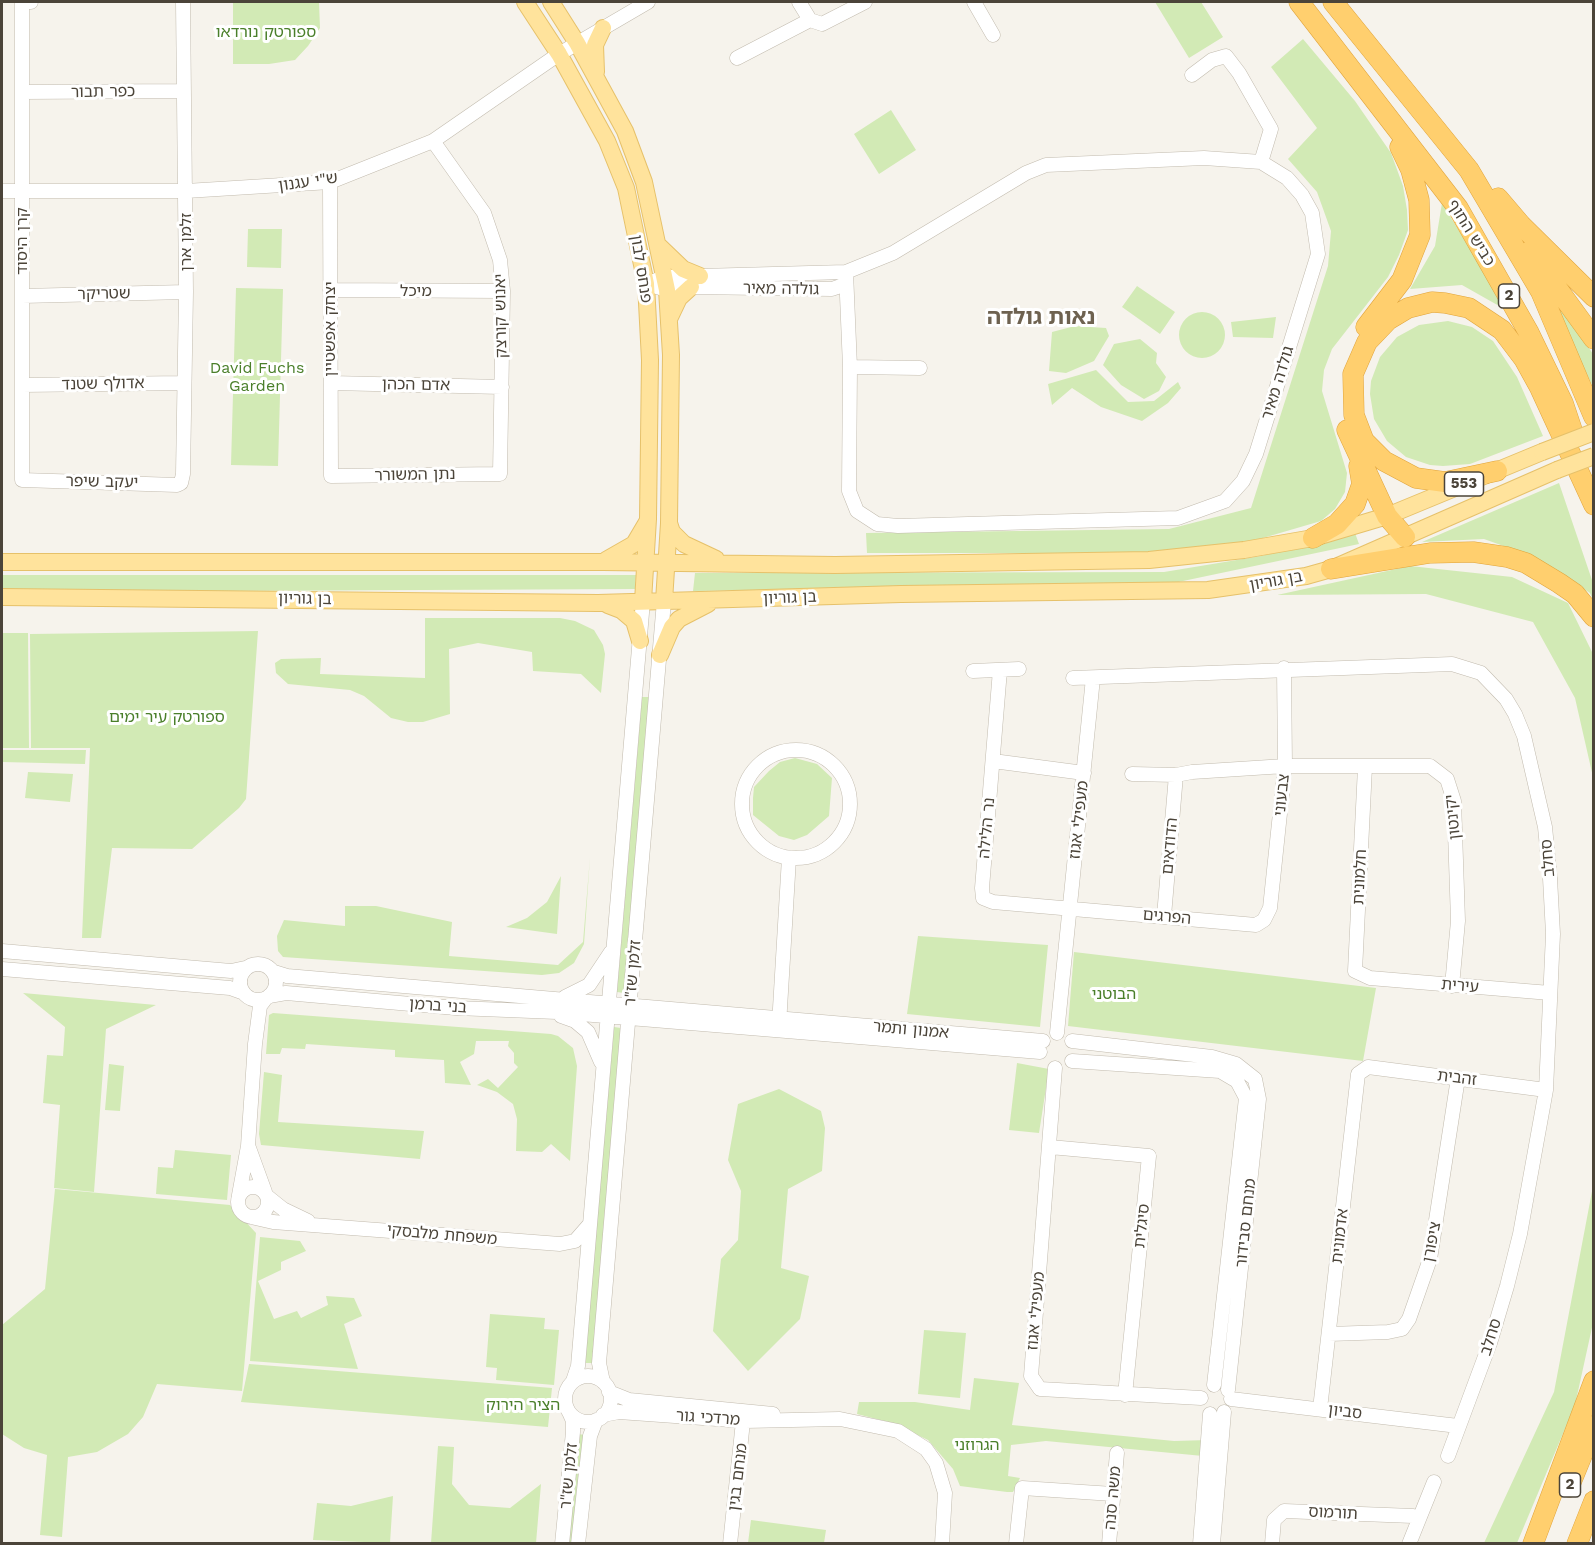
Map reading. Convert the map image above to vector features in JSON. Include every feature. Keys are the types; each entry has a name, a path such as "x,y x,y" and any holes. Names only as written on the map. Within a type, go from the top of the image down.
{"highway":[{"name":"כביש החוף","path":"1299,2 1388,120 1458,207 1529,333 1563,403 1593,493"},
{"name":"כביש החוף","path":"1333,2 1469,170 1541,292 1593,417"},
{"path":"1414,100 1521,225 1593,297"},
{"path":"1388,120 1415,185 1420,216 1420,235 1402,280 1358,336 1342,372 1340,388 1343,418 1356,452 1387,516 1405,537"},
{"path":"1469,170 1593,339"},
{"path":"1497,471 1445,482 1421,479 1392,467 1364,441 1354,415 1353,374 1367,342 1388,320 1408,308 1432,302 1445,303 1469,308 1502,330 1524,359 1540,388 1593,505"},
{"path":"1313,538 1341,520 1359,494 1361,474 1356,452"},
{"path":"1331,569 1430,553 1473,552 1507,557 1526,563 1567,588 1585,605 1593,617"},
{"path":"1533,1544 1593,1381"},
{"name":"2","path":"1546,1544 1593,1426"},
{"name":"2","path":"1577,1544 1593,1501"},
{"path":"1584,1544 1593,1511"}],"main road":[{"name":"פנחס לבון","path":"525,2 559,54 607,141 626,188 646,284 650,360 647,563"},
{"name":"פנחס לבון","path":"551,2 578,43 625,131 644,182 666,283 670,318 668,564"},
{"path":"601,87 594,56 595,45 603,28"},
{"path":"657,243 696,281 679,298 670,318"},
{"name":"553","path":"1387,516 1593,432"},
{"name":"בן גוריון","path":"2,597 598,603 901,594 1176,593 1251,586 1331,569 1593,456"},
{"name":"בן גוריון","path":"2,562 735,564 1149,560 1244,550 1313,538 1387,516"},
{"path":"603,562 634,544 648,519"},
{"path":"669,523 677,538 695,552 735,564"},
{"name":"זלמן שז\"ר","path":"643,601 647,563"},
{"name":"זלמן שז\"ר","path":"664,601 668,564"},
{"path":"660,655 672,627 679,619 714,601"},
{"path":"598,603 614,606 628,615 637,627 640,641"}],"street":[{"path":"22,2 31,2"},
{"name":"קרן היסוד","path":"22,2 22,480"},
{"name":"זלמן ארן","path":"181,483 186,292 183,2"},
{"name":"ש\"י עגנון","path":"2,191 186,191 330,182 433,141 559,54 648,2"},
{"path":"799,2 810,20 822,24 865,2"},
{"path":"974,2 993,35"},
{"path":"737,58 810,20"},
{"path":"1192,75 1212,60 1226,56 1239,73 1271,129 1262,162"},
{"name":"כפר תבור","path":"22,92 184,91"},
{"name":"יאנוש קורצק","path":"433,141 484,213 500,260 503,291 500,474"},
{"name":"גולדה מאיר","path":"646,284 696,281 730,282 832,290 846,278 893,253 1026,173 1046,165 1204,158 1262,162 1287,178 1302,195 1312,213 1318,254 1256,454 1243,481 1225,501 1178,518 1002,525 877,524 857,511 849,492 850,367 846,325 846,278"},
{"name":"יצחק אפשטיין","path":"330,182 331,476"},
{"name":"גולדה מאיר","path":"730,282 831,274 846,278"},
{"name":"גולדה מאיר","path":"831,274 832,290 846,325"},
{"name":"מיכל","path":"330,290 503,291"},
{"name":"שטריקר","path":"22,296 186,292"},
{"path":"850,367 921,368"},
{"name":"אדולף שטנד","path":"22,386 184,382"},
{"name":"אדם הכהן","path":"331,384 502,387"},
{"name":"נתן המשורר","path":"331,476 500,474"},
{"name":"יעקב שיפר","path":"22,480 177,485 181,483"},
{"name":"זלמן שז\"ר","path":"573,1381 578,1366 643,601"},
{"name":"זלמן שז\"ר","path":"606,1387 599,1363 664,601"},
{"name":"סחלב","path":"1073,678 1284,668 1452,664 1481,673 1506,699 1524,736 1545,827 1553,934 1546,1090 1520,1234 1507,1286 1490,1343 1448,1456"},
{"name":"צבעוני","path":"1264,920 1270,908 1285,766 1284,668"},
{"path":"973,671 1020,669"},
{"name":"נר הלילה","path":"1000,670 983,898 993,902 1070,909"},
{"name":"מעפילי אגוז","path":"1057,1033 1093,678"},
{"path":"802,749 828,759 841,773 850,796 849,815 843,831 831,845 804,858 789,858 770,852 748,830 742,813 743,791 750,774 761,762 778,752 802,749"},
{"path":"993,761 1084,772"},
{"name":"יקינטון","path":"1285,766 1365,767 1407,764 1430,766 1447,779 1454,801 1458,921 1452,986"},
{"path":"1132,774 1176,776 1192,772 1285,766"},
{"name":"חלמונית","path":"1365,767 1355,970 1370,978"},
{"name":"הדודאים","path":"1164,916 1176,776"},
{"path":"779,1024 789,858"},
{"name":"הפרגים","path":"1070,909 1256,925 1264,920"},
{"path":"560,999 576,994 589,986 614,947"},
{"path":"2,951 231,971 259,963 274,972 277,982 260,1006 248,1146 239,1195 238,1206 242,1212 251,1217 266,1210 266,1194 248,1146"},
{"path":"245,968 240,983 253,1014 255,1044"},
{"path":"2,969 230,988 256,1000 267,997"},
{"name":"בני ברמן","path":"274,972 287,976 560,999 608,1010"},
{"path":"626,1049 641,1026 659,1014 639,992 633,973"},
{"name":"עירית","path":"1370,978 1550,993"},
{"name":"בני ברמן","path":"267,997 286,993 456,1008 608,1010"},
{"path":"526,1010 559,1016 581,1026 593,1041 603,1067"},
{"name":"אמנון ותמר","path":"608,1010 1041,1047"},
{"name":"אמנון ותמר","path":"779,1024 951,1052 1041,1047"},
{"path":"1057,1033 1072,1041 1212,1057 1233,1069 1220,1071 1072,1061 1062,1068 1055,1068 1045,1063 1041,1047 1057,1033"},
{"path":"1072,1041 1075,1050 1072,1061"},
{"name":"זהבית","path":"1368,1067 1546,1090"},
{"name":"אדמונית","path":"1320,1409 1358,1074 1368,1067"},
{"name":"מעפילי אגוז","path":"1055,1068 1031,1376 1040,1389 1201,1398"},
{"name":"מנחם סבידור","path":"1214,1385 1246,1098 1233,1069"},
{"name":"מנחם סבידור","path":"1229,1395 1259,1100 1255,1080 1233,1069"},
{"name":"ציפורן","path":"1329,1334 1388,1332 1402,1329 1409,1319 1430,1258 1458,1078"},
{"name":"סיגלית","path":"1050,1147 1149,1156 1125,1395"},
{"path":"239,1195 251,1186 266,1194"},
{"name":"משפחת מלבסקי","path":"266,1194 293,1215 325,1225"},
{"name":"משפחת מלבסקי","path":"251,1217 273,1222 560,1244"},
{"path":"560,1244 570,1243 582,1236 590,1224"},
{"path":"560,1244 579,1255 586,1268"},
{"path":"588,1376 606,1387 610,1404 600,1418 580,1420 568,1410 565,1395 573,1381 588,1376"},
{"path":"1200,1544 1217,1413 1229,1395 1214,1385 1206,1389 1201,1398 1203,1407 1217,1413"},
{"name":"מרדכי גור","path":"606,1387 622,1399 745,1416"},
{"name":"סביון","path":"1229,1395 1458,1426"},
{"name":"זלמן שז\"ר","path":"562,1544 573,1432 573,1421 568,1410"},
{"name":"מרדכי גור","path":"600,1418 619,1412 840,1419 898,1431 926,1449 936,1463 945,1493 942,1544"},
{"path":"1213,1544 1217,1413"},
{"name":"מנחם בגין","path":"730,1544 745,1416"},
{"name":"זלמן שז\"ר","path":"579,1544 589,1439 600,1418"},
{"name":"משה סנה","path":"1109,1544 1118,1453"},
{"path":"1410,1544 1434,1482"},
{"path":"1016,1544 1022,1488 1113,1494"},
{"name":"תורמוס","path":"1272,1544 1274,1520 1284,1511 1413,1516 1418,1521"}],"green space":[{"name":"ספורטק נורדאו","path":"233,2 319,2 320,28 295,60 269,64 233,64"},
{"path":"1155,2 1201,2 1223,37 1189,58"},
{"path":"1303,39 1355,101 1391,153 1403,186 1407,210 1408,230 1388,277 1332,349 1324,370 1322,391 1347,473 1345,492 1335,509 1321,521 1256,540 1165,553 867,553 866,533 1169,529 1251,508 1328,266 1331,231 1317,192 1288,159 1317,128 1271,67"},
{"path":"891,110 916,150 879,174 854,134"},
{"path":"1442,203 1508,311 1462,285 1410,289 1435,246"},
{"path":"248,229 282,229 281,268 247,267"},
{"path":"1540,275 1593,354 1593,387"},
{"path":"1137,286 1175,312 1160,334 1122,307"},
{"name":"David Fuchs Garden","path":"236,288 283,289 278,466 231,465"},
{"path":"1202,312 1218,319 1225,335 1218,351 1202,358 1186,351 1179,335 1186,319"},
{"path":"1276,317 1273,338 1233,337 1231,322"},
{"path":"1448,321 1472,327 1493,341 1517,377 1543,436 1470,464 1443,466 1430,465 1406,457 1387,441 1374,419 1370,394 1371,381 1380,357 1397,337 1419,325"},
{"path":"1075,326 1106,328 1109,336 1094,361 1066,373 1049,371 1052,332"},
{"path":"1140,339 1157,353 1156,363 1166,377 1159,391 1144,399 1121,385 1103,365 1114,344"},
{"path":"1096,370 1128,402 1154,401 1178,382 1181,388 1168,403 1142,421 1101,407 1072,388 1052,405 1048,384"},
{"path":"1559,483 1593,583 1593,600 1590,593 1537,558 1484,539 1422,542"},
{"path":"1355,533 1359,544 1164,585 693,591 695,573 1164,572 1261,556"},
{"path":"1410,566 1512,577 1568,603 1593,654 1593,777 1575,698 1533,622 1426,594 1277,595"},
{"path":"2,575 636,575 635,589 2,592"},
{"path":"425,618 560,618 575,621 594,630 603,645 605,654 601,693 581,674 533,671 532,652 478,643 449,649 450,714 423,722 408,722 391,718 364,696 350,690 288,684 276,673 275,663 281,659 321,658 320,674 425,678"},
{"name":"ספורטק עיר ימים","path":"258,631 246,799 239,808 192,849 112,848 101,938 82,938 90,748 31,748 30,634"},
{"path":"2,633 28,633 29,748 2,748"},
{"path":"642,697 649,697 624,993 617,992"},
{"path":"2,750 86,750 85,764 2,762"},
{"path":"795,758 817,764 832,778 829,816 807,835 794,840 779,836 753,815 753,798 754,787 769,771 780,762"},
{"path":"28,772 73,774 70,802 25,798"},
{"path":"590,857 584,944 574,963 559,973 542,975 283,957 278,951 277,936 284,920 345,926 345,906 376,906 452,922 449,956 558,965 583,942"},
{"path":"561,876 557,934 506,927 527,918 547,902"},
{"path":"918,936 1048,945 1040,1027 907,1014"},
{"name":"הבוטני","path":"1074,952 1376,988 1363,1061 1068,1026"},
{"path":"23,993 156,1005 106,1029 94,1192 54,1188 60,1105 43,1103 47,1055 63,1056 65,1027"},
{"path":"273,1013 558,1036 573,1048 577,1066 570,1161 551,1144 542,1152 516,1151 517,1119 513,1104 497,1092 477,1085 488,1079 498,1088 518,1067 514,1063 514,1053 508,1046 509,1041 476,1041 474,1054 460,1062 471,1085 445,1083 444,1060 395,1057 395,1050 306,1044 305,1049 282,1048 280,1054 266,1054 269,1015"},
{"path":"614,1027 621,1028 592,1363 585,1363"},
{"path":"1017,1063 1049,1069 1039,1133 1009,1130"},
{"path":"109,1064 124,1066 120,1111 105,1110"},
{"path":"264,1072 282,1075 278,1122 424,1131 420,1159 261,1145 259,1134"},
{"path":"779,1089 821,1111 825,1128 822,1171 788,1189 781,1268 809,1276 800,1319 748,1371 713,1331 721,1259 738,1240 741,1191 728,1160 738,1104"},
{"path":"175,1150 231,1155 227,1200 156,1194 158,1167 173,1168"},
{"path":"1593,1186 1593,1323 1575,1405 1517,1543 1484,1543 1554,1392"},
{"path":"55,1189 230,1205 256,1233 242,1391 157,1384 143,1417 128,1434 97,1452 68,1457 62,1537 40,1535 47,1455 24,1448 2,1434 2,1325 45,1289"},
{"path":"260,1237 300,1241 306,1251 281,1262 281,1270 258,1281 274,1319 297,1311 301,1318 328,1305 326,1296 354,1298 362,1316 344,1324 358,1369 250,1361"},
{"path":"490,1314 545,1318 544,1329 559,1330 554,1385 496,1380 497,1368 486,1367"},
{"path":"924,1330 966,1333 960,1398 918,1394"},
{"name":"הציר הירוק","path":"249,1364 552,1388 548,1427 241,1402"},
{"name":"הגרוזני","path":"974,1378 1019,1383 1012,1425 1174,1441 1208,1440 1203,1456 1046,1441 1011,1445 1008,1476 1020,1478 1013,1492 1007,1492 960,1486 953,1469 928,1440 892,1423 857,1414 859,1402 915,1402 970,1410"},
{"path":"578,1434 585,1435 574,1543 566,1544"},
{"path":"438,1446 454,1447 452,1484 469,1505 510,1508 541,1484 536,1543 431,1543"},
{"path":"393,1496 390,1543 313,1540 317,1503 351,1506"},
{"path":"751,1520 826,1530 824,1543 748,1543"}],"district":[{"name":"נאות גולדה","path":"1041,318"}]}
